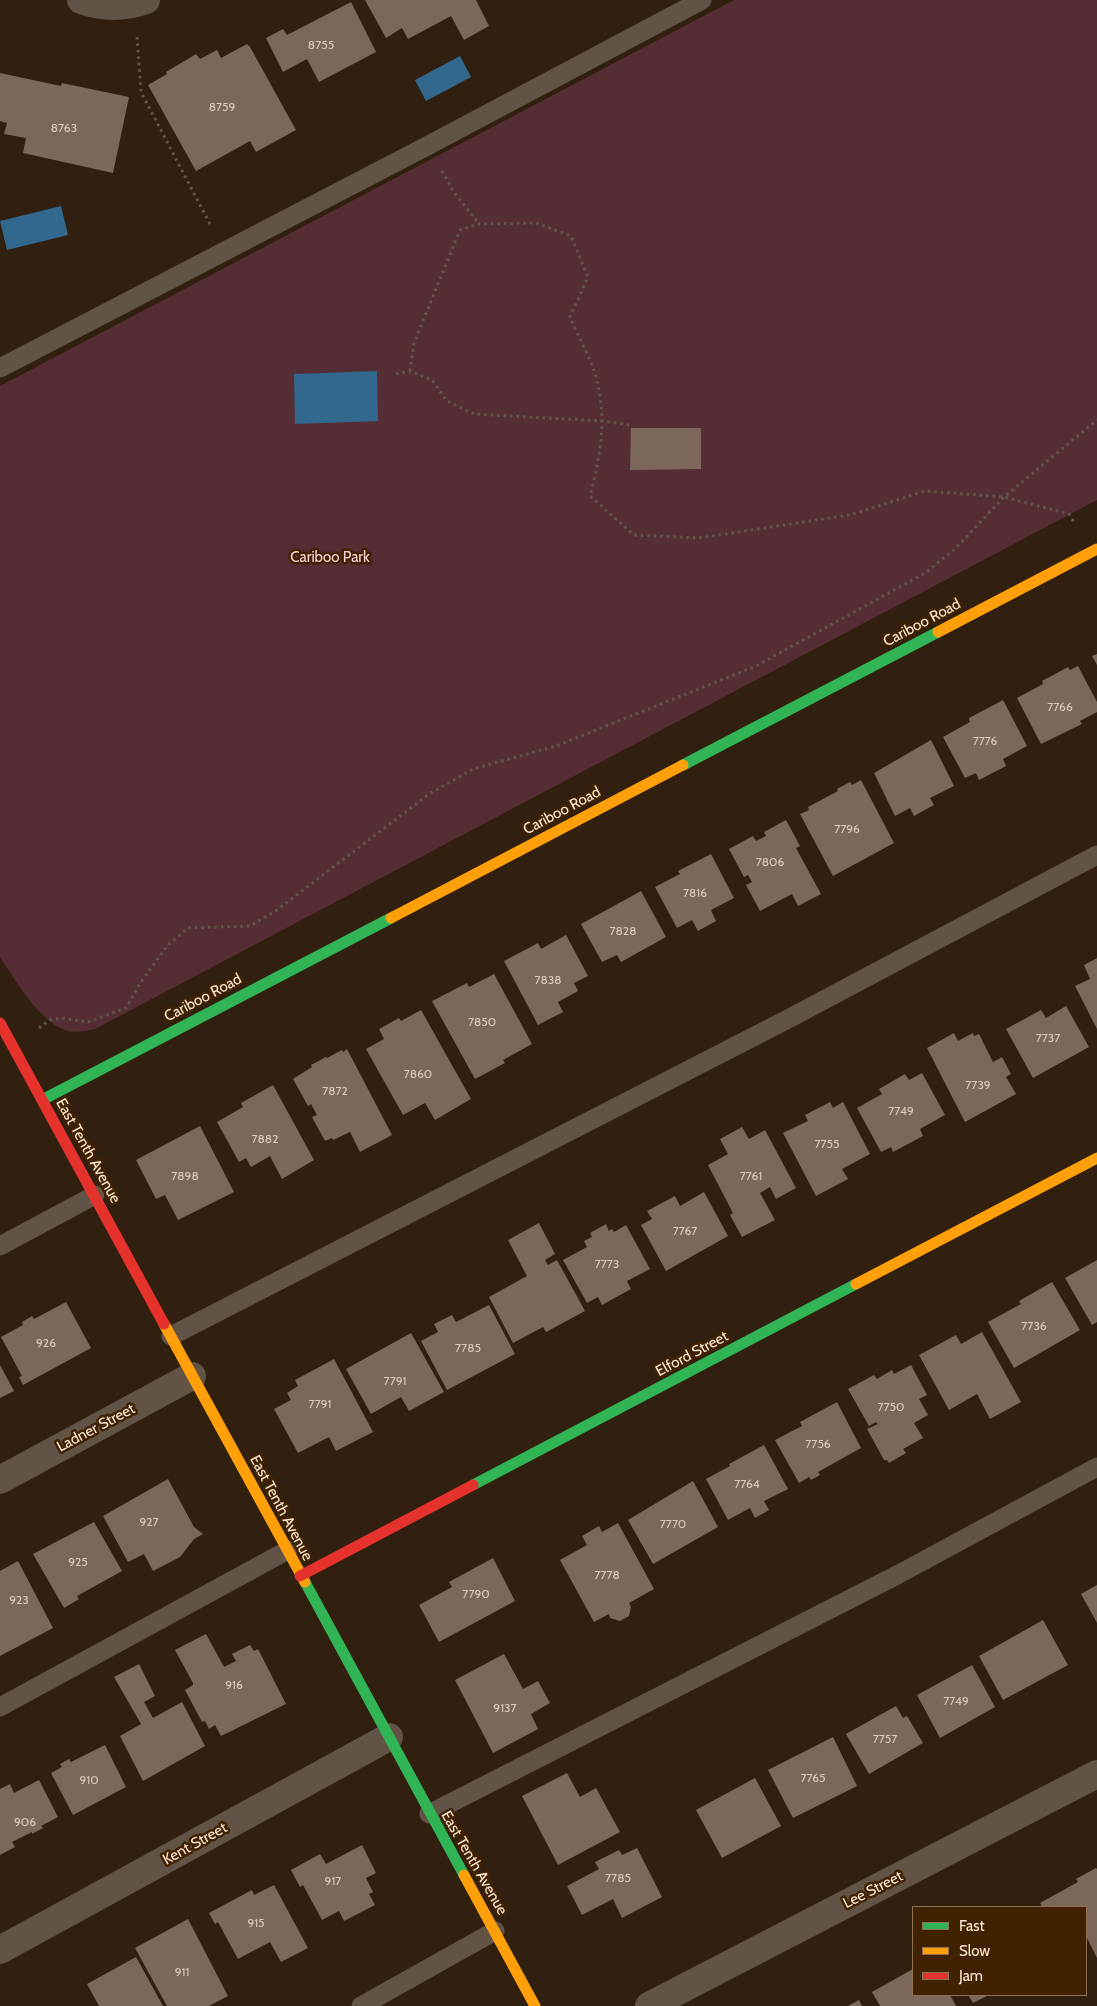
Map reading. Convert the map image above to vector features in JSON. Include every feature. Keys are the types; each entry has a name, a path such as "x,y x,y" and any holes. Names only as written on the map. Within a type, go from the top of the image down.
{"street":[{"path":"81,0 107,6 140,2"},
{"name":"Cariboo Road","path":"42,1100 1094,550"},
{"name":"East Tenth Avenue","path":"0,1023 535,2006"},
{"name":"Elford Street","path":"300,1576 1097,1158"},
{"name":"Ladner Street","path":"0,1480 192,1376"},
{"name":"Kent Street","path":"0,1950 389,1737"},
{"name":"Lee Street","path":"648,2006 1097,1774"}],"lane":[{"path":"0,368 427,146 702,0"},
{"path":"171,1336 779,1024 1097,855"},
{"path":"0,1246 95,1195"},
{"path":"429,1814 899,1574 1097,1467"},
{"path":"0,1707 288,1550"},
{"path":"361,2006 495,1930"}],"path":[{"path":"140,2 141,92 225,251"},
{"path":"427,146 454,192 478,224"},
{"path":"410,372 414,344 460,230 478,224 536,223 571,236 588,277 570,317 597,380 603,421 598,464 590,496 634,535 699,538 850,515 925,492 1004,497 1069,514 1094,550"},
{"path":"396,374 410,372 432,380 447,401 474,414 603,421 629,425"},
{"path":"50,1020 61,1018 88,1022 126,1008 141,982 167,946 188,928 250,926 277,910 429,794 473,769 565,742 756,666 925,573 956,548 1004,497 1097,420"}],"green space":[{"name":"Cariboo Park","path":"734,0 1097,0 1097,500 95,1029 71,1032 57,1026 47,1019 29,1000 0,957 0,386"}],"water":[{"path":"460,56 471,77 426,101 415,80"},
{"path":"61,206 68,235 7,250 0,221"},
{"path":"377,371 378,421 295,424 294,374"}],"building":[{"path":"365,0 476,0 489,26 464,40 451,16 408,39 402,28 386,38"},
{"path":"351,2 376,52 319,82 307,59 283,72 266,38 283,29 287,35"},
{"path":"247,44 296,130 256,152 250,141 196,171 148,85 196,54 200,59 217,50 221,58"},
{"path":"0,73 61,86 62,83 129,97 113,173 23,153 26,138 4,134 7,123 0,121"},
{"path":"631,428 701,428 701,469 630,470"},
{"path":"1097,654 1097,665 1092,656"},
{"path":"1078,666 1097,702 1097,712 1080,721 1082,724 1041,744 1017,698 1043,684 1042,681 1068,667 1070,670"},
{"path":"1003,700 1027,746 1003,759 1006,766 979,780 976,773 965,778 943,737 970,722 969,718"},
{"path":"931,740 954,786 930,798 934,805 914,816 910,808 895,816 874,773"},
{"path":"861,780 894,843 833,876 800,814 809,810 808,807 838,791 837,789 850,782 852,785"},
{"path":"786,820 800,846 796,848 821,894 798,906 792,894 760,911 746,885 752,882 748,875 744,877 729,849 753,836 756,841 766,836 764,832"},
{"path":"711,854 734,898 711,910 716,921 698,931 692,920 677,928 655,887 680,874 678,871"},
{"path":"641,891 666,937 621,962 617,955 602,962 581,924"},
{"path":"566,935 588,976 574,983 578,991 558,1002 563,1012 538,1025 504,961 538,943 541,949"},
{"path":"1097,958 1097,1029 1075,986 1090,979 1084,965"},
{"path":"494,974 532,1044 503,1060 505,1063 475,1079 432,1001 467,983 469,987"},
{"path":"1066,1006 1089,1047 1033,1078 1006,1029 1041,1010 1046,1018"},
{"path":"421,1010 471,1099 435,1120 425,1103 403,1115 366,1049 384,1039 379,1029 399,1018 401,1021"},
{"path":"954,1033 958,1041 973,1033 974,1036 979,1034 993,1062 1002,1057 1011,1074 1006,1077 1016,1094 965,1122 927,1048"},
{"path":"347,1049 392,1135 360,1152 350,1132 333,1140 332,1138 325,1141 312,1117 317,1115 311,1104 308,1106 293,1079 312,1067 311,1065"},
{"path":"922,1073 945,1115 920,1129 923,1136 893,1152 891,1147 881,1152 857,1108 882,1094 879,1089 905,1074 909,1080"},
{"path":"273,1085 314,1160 282,1179 270,1156 251,1167 246,1158 239,1162 217,1122 243,1107 241,1103"},
{"path":"830,1102 833,1108 843,1102 870,1154 842,1169 848,1179 816,1196 783,1133 808,1121 805,1115"},
{"path":"200,1126 234,1192 178,1220 165,1195 156,1199 136,1160"},
{"path":"742,1127 749,1139 765,1130 796,1188 776,1199 770,1187 760,1193 775,1220 742,1237 730,1215 733,1213 708,1165 728,1154 720,1139"},
{"path":"704,1192 728,1236 666,1271 641,1225 652,1219 647,1211 675,1196 680,1206"},
{"path":"539,1223 555,1254 545,1260 548,1265 557,1260 585,1311 546,1332 543,1327 513,1343 489,1297 527,1276 508,1240"},
{"path":"606,1224 609,1231 612,1229 614,1232 626,1225 650,1269 627,1281 631,1289 602,1305 598,1297 587,1303 563,1260 587,1247 584,1241 592,1237 590,1233"},
{"path":"1097,1260 1097,1322 1092,1325 1065,1278"},
{"path":"1052,1282 1080,1330 1014,1368 988,1322 1021,1304 1019,1301"},
{"path":"66,1302 91,1348 23,1385 19,1377 22,1376 1,1337 23,1325 22,1322 32,1316 34,1319"},
{"path":"489,1305 515,1354 447,1390 421,1341 438,1332 434,1324 452,1315 456,1322"},
{"path":"982,1332 1021,1402 990,1419 977,1394 949,1410 919,1355 956,1335 961,1344"},
{"path":"411,1333 444,1392 409,1411 401,1397 371,1414 346,1369"},
{"path":"334,1359 373,1432 336,1451 329,1437 298,1453 274,1409 291,1400 287,1393 298,1386 295,1380"},
{"path":"0,1365 14,1391 0,1398"},
{"path":"911,1365 927,1395 919,1399 928,1415 914,1423 923,1438 903,1449 906,1453 889,1463 887,1460 884,1460 867,1429 878,1424 876,1422 869,1426 848,1389 874,1375 877,1379 892,1370 894,1374"},
{"path":"837,1402 861,1448 818,1472 820,1475 811,1480 809,1477 799,1483 775,1440 802,1426 800,1422"},
{"path":"764,1445 788,1489 764,1501 769,1510 755,1518 750,1508 728,1520 706,1479"},
{"path":"168,1479 194,1527 203,1534 194,1539 180,1557 153,1571 144,1554 128,1562 103,1516"},
{"path":"693,1481 718,1527 653,1564 628,1520"},
{"path":"94,1522 122,1571 77,1596 79,1599 64,1608 33,1554"},
{"path":"618,1523 654,1589 629,1603 631,1607 629,1616 620,1621 610,1618 609,1614 594,1622 560,1560 587,1545 582,1536 599,1526 602,1532"},
{"path":"493,1558 515,1601 439,1642 419,1605 452,1587 449,1582"},
{"path":"18,1561 53,1628 0,1656 0,1571"},
{"path":"1097,1585 1097,1623 1081,1594"},
{"path":"1043,1620 1068,1665 1003,1700 979,1656"},
{"path":"206,1634 224,1667 236,1661 232,1654 250,1645 254,1651 258,1649 286,1704 221,1736 215,1725 209,1729 205,1721 202,1722 185,1690 193,1685 193,1683 175,1650"},
{"path":"504,1654 523,1689 538,1681 550,1703 531,1714 538,1729 493,1753 455,1680"},
{"path":"139,1664 155,1696 144,1702 153,1718 182,1702 205,1746 143,1781 120,1736 141,1724 114,1677"},
{"path":"972,1665 995,1707 940,1738 917,1695"},
{"path":"896,1706 903,1718 907,1716 923,1743 869,1774 846,1734"},
{"path":"833,1737 857,1786 793,1818 768,1770"},
{"path":"105,1745 126,1787 73,1815 51,1773 62,1767 60,1764 69,1759 71,1762"},
{"path":"567,1773 580,1797 596,1788 620,1832 558,1865 522,1796"},
{"path":"755,1778 781,1826 722,1858 696,1810"},
{"path":"39,1780 58,1817 41,1826 43,1828 32,1834 32,1832 12,1842 15,1847 0,1855 0,1789 10,1784 14,1793"},
{"path":"362,1845 376,1873 366,1878 373,1892 369,1894 375,1905 344,1921 339,1911 322,1920 303,1885 300,1887 291,1870 320,1854 326,1864"},
{"path":"637,1848 662,1897 622,1918 613,1899 582,1915 567,1886 599,1869 595,1862 619,1850 622,1855"},
{"path":"1097,1869 1097,1958 1087,1938 1087,1906 1042,1906 1040,1903 1078,1882 1076,1879"},
{"path":"274,1885 308,1948 281,1962 270,1942 238,1959 218,1922 215,1924 209,1913 252,1890 254,1895"},
{"path":"188,1919 228,1996 209,2006 167,2006 135,1948"},
{"path":"136,1957 163,2006 99,2006 87,1984"},
{"path":"912,1970 912,1996 951,1996 956,2006 880,2006 872,1992"},
{"path":"969,1996 987,1996 973,2003"},
{"path":"859,2000 862,2006 848,2006"}],"traffic: fast":[{"path":"683,765 938,632"},
{"path":"42,1100 391,918"},
{"path":"473,1485 856,1284"},
{"path":"305,1582 464,1875"}],"traffic: slow":[{"path":"938,632 1097,549"},
{"path":"391,918 683,765"},
{"path":"856,1284 1097,1158"},
{"path":"164,1324 305,1582"},
{"path":"464,1875 535,2006"}],"traffic: jam":[{"path":"0,1023 164,1324"},
{"path":"300,1576 473,1485"}]}
